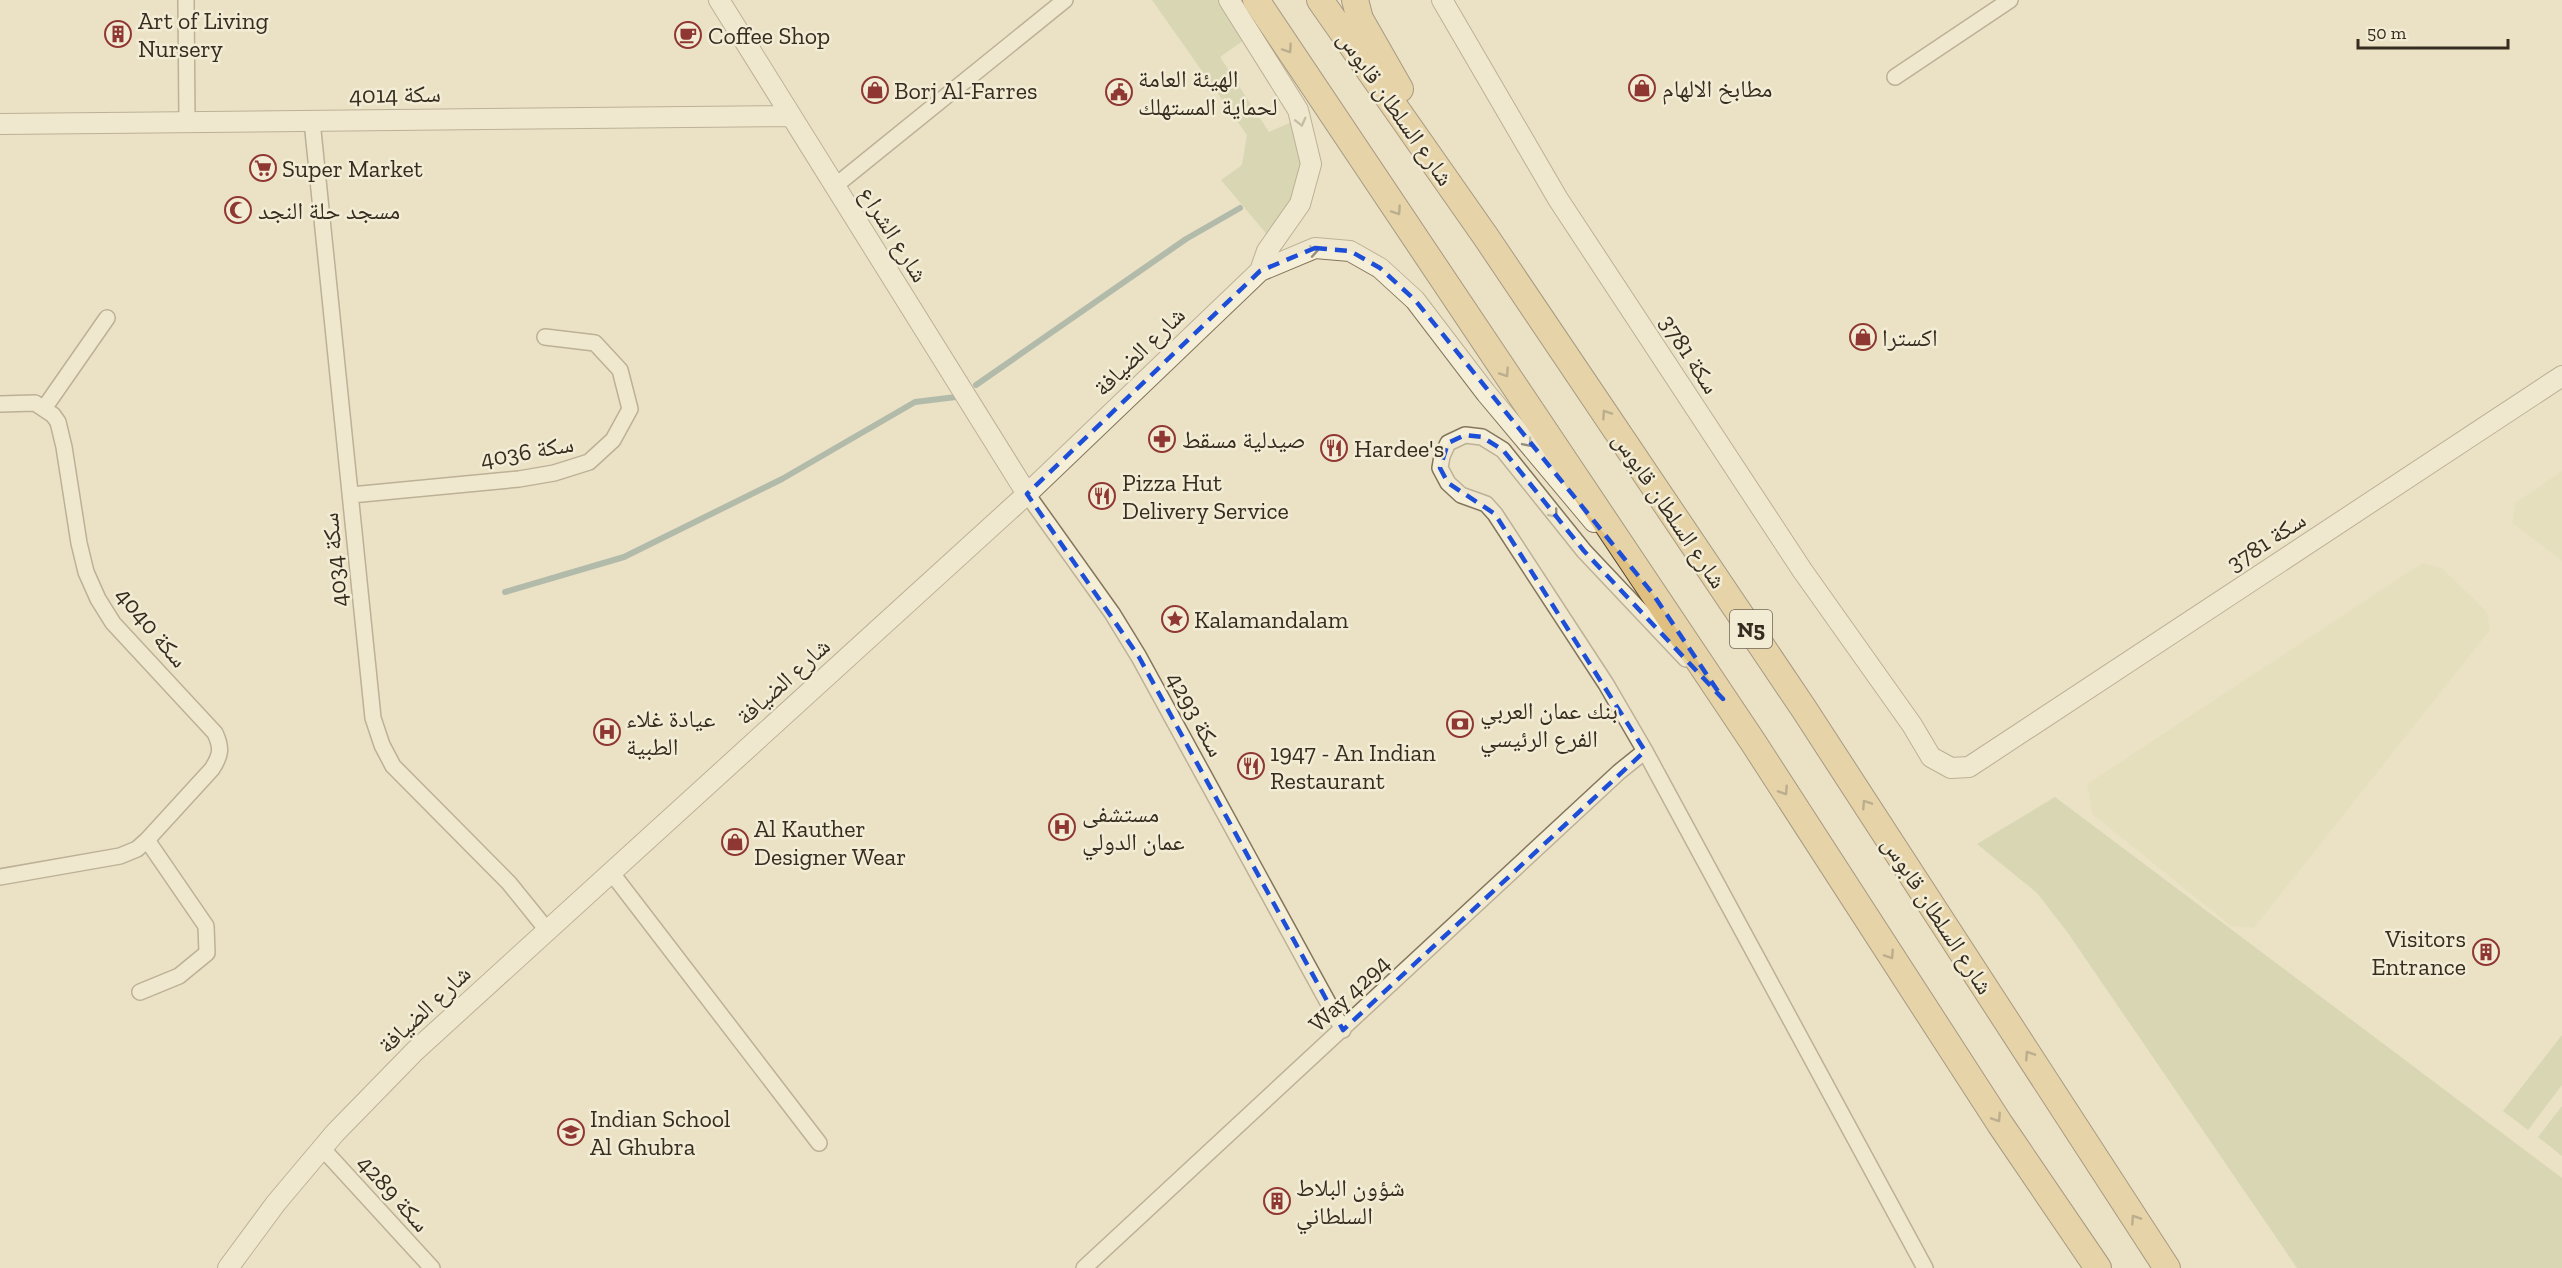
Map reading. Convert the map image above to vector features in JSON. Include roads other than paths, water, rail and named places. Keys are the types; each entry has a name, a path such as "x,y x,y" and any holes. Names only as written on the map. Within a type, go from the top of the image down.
{"highway":[{"name":"N5","path":"1256,0 1723,699 2000,1124 2098,1268"},
{"name":"شارع السلطان قابوس","path":"1320,0 1486,237 1804,709 2167,1268"},
{"path":"1355,0 1360,19 1486,237"}],"street":[{"path":"186,0 187,121"},
{"name":"شارع الشراع","path":"719,0 1027,494"},
{"path":"835,186 1065,0"},
{"path":"1229,0 1298,110 1311,164 1300,204 1267,251 1260,271"},
{"name":"سكة 3781","path":"1442,0 1558,199 1802,570 1912,724 1938,747 1954,755 1997,747 2562,376"},
{"path":"1895,77 2010,0"},
{"name":"سكة 4014","path":"0,124 790,116"},
{"name":"سكة 4034","path":"312,121 373,718 382,745 393,766 509,883 548,930"},
{"path":"1260,271 1315,248 1350,251 1380,268 1415,300 1486,393 1653,594"},
{"name":"شارع الضيافة","path":"228,1268 276,1203 322,1148 414,1051 1027,494 1260,271"},
{"path":"0,404 35,403 45,408 107,318"},
{"name":"سكة 4036","path":"351,495 519,479 554,473 589,462 613,440 630,409 620,370 595,343 545,337"},
{"name":"سكة 4040","path":"0,877 120,856 137,849 212,769 219,759 221,746 215,733 113,622 98,599 86,572 79,543 58,422 45,408"},
{"path":"1723,699 1584,551 1503,450 1482,437 1465,435 1448,443 1440,468 1448,483 1461,495 1486,504 1495,514 1606,684 1925,1268"},
{"name":"سكة 4293","path":"1027,494 1112,613 1139,657 1343,1030"},
{"name":"Way 4294","path":"1084,1268 1619,772 1645,752"},
{"path":"140,992 179,976 207,952 206,926 147,840"},
{"path":"611,872 819,1143"},
{"name":"سكة 4289","path":"322,1148 432,1268"}],"waterway":[{"path":"976,385 1186,239 1240,208"},
{"path":"505,592 624,557 782,479 915,402 956,397"}],"place":[{"name":"Art of Living Nursery","path":"118,34"},
{"name":"Coffee Shop","path":"688,35"},
{"name":"مطابخ الالهام","path":"1642,88"},
{"name":"Borj Al-Farres","path":"875,90"},
{"name":"الهيئة العامة لحماية المستهلك","path":"1119,92"},
{"name":"Super Market","path":"263,168"},
{"name":"مسجد حلة النجد","path":"238,210"},
{"name":"اكسترا","path":"1863,337"},
{"name":"صيدلية مسقط","path":"1162,439"},
{"name":"Hardee's","path":"1334,448"},
{"name":"Pizza Hut Delivery Service","path":"1102,496"},
{"name":"Kalamandalam","path":"1175,619"},
{"name":"بنك عمان العربي الفرع الرئيسي","path":"1460,724"},
{"name":"عيادة غلاء الطبية","path":"607,732"},
{"name":"1947 - An Indian Restaurant","path":"1251,766"},
{"name":"مستشفى عمان الدولي","path":"1062,827"},
{"name":"Al Kauther Designer Wear","path":"735,842"},
{"name":"Visitors Entrance","path":"2486,952"},
{"name":"Indian School Al Ghubra","path":"571,1132"},
{"name":"شؤون البلاط السلطاني","path":"1277,1201"}]}
